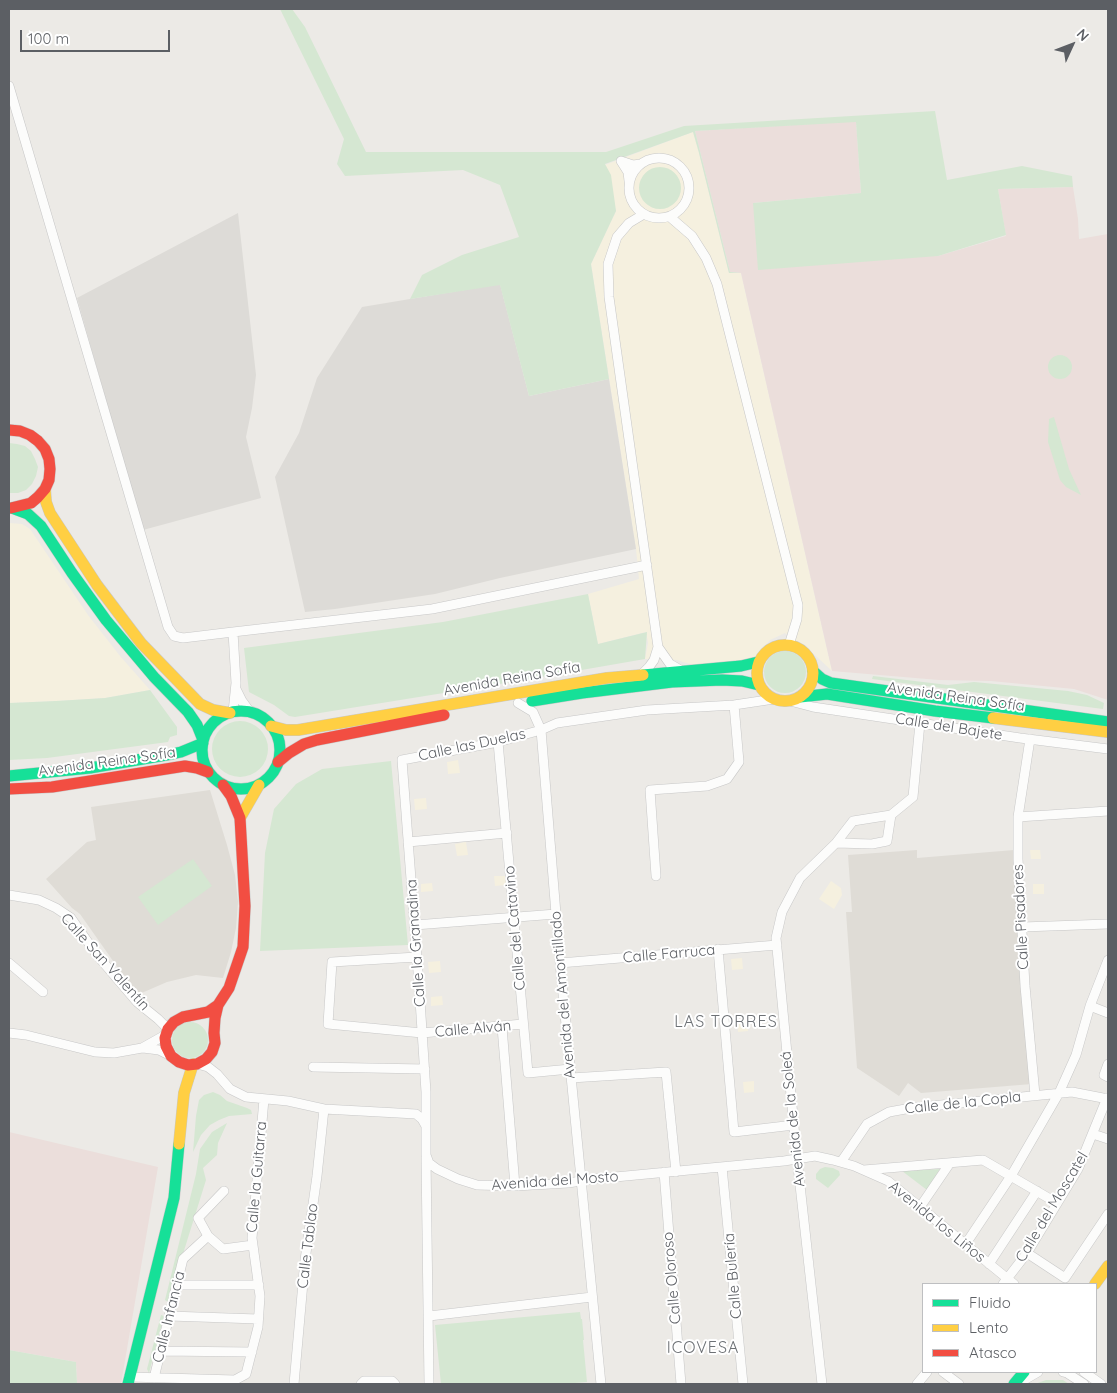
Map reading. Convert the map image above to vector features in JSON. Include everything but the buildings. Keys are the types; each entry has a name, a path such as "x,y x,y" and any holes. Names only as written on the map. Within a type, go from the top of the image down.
{"main road":[{"path":"9,419 14,430 30,434 45,449 50,469 49,480 38,497 30,503 10,507"},
{"path":"44,489 46,502 53,519 97,586 141,643 200,704 212,710 232,713"},
{"path":"10,507 28,514 41,526 106,620 137,658 188,712 197,724 203,741"},
{"path":"782,645 789,645 798,648 806,654 811,662 813,671 810,686 795,699 782,701 768,696 759,685 756,670 758,662 768,650 782,645"},
{"name":"Avenida Reina Sofía","path":"250,712 262,718 271,726 286,730 298,730 607,678 741,666 758,662"},
{"name":"Avenida Reina Sofía","path":"813,671 822,679 831,683 1108,722"},
{"name":"Avenida Reina Sofía","path":"240,818 258,785 273,773 278,762 304,744 317,740 450,714 582,693 672,682 722,680 742,681 759,685"},
{"name":"Avenida Reina Sofía","path":"795,699 827,694 936,711 1108,732"},
{"path":"208,772 202,760 202,746 205,734 213,722 224,715 236,711 250,712"},
{"path":"271,726 277,737 280,749 278,762"},
{"name":"Avenida Reina Sofía","path":"9,776 99,767 172,754 181,752 203,741"},
{"name":"Avenida Reina Sofía","path":"9,789 60,786 185,766 208,772 223,785"},
{"path":"223,785 241,790 258,785"},
{"path":"173,1058 188,1065 195,1064 206,1059 212,1052 215,1043 215,1018 218,1005 229,988 243,947 245,906 240,818 231,796 223,785"},
{"path":"129,1381 174,1198 184,1093 182,1076 166,1046 167,1032 174,1022 183,1017 208,1012 218,1005"},
{"path":"192,1016 202,1018 209,1024 214,1033"},
{"path":"184,1093 195,1064"},
{"path":"1096,1283 1108,1266"},
{"path":"1016,1384 1023,1373"}],"street":[{"path":"9,86 168,627 174,636 183,638 432,609 647,565"},
{"path":"630,182 636,169 650,159 671,160 686,174 689,194 686,204 670,217 661,218 652,218 637,208 629,192 628,172 621,161 641,164"},
{"path":"641,675 654,660 658,647 609,298 608,264 617,237 629,223 644,214"},
{"path":"670,217 692,236 706,258 717,284 798,605 797,619 789,645"},
{"path":"232,713 236,690 233,632"},
{"path":"658,647 670,664 683,671"},
{"path":"236,690 250,712"},
{"path":"541,730 558,723 647,710 734,705 774,699"},
{"name":"Calle del Bajete","path":"795,699 813,707 1108,749"},
{"name":"Avenida del Amontillado","path":"518,703 533,712 541,730 570,1074 601,1384"},
{"path":"656,876 650,790 707,786 727,779 740,762 734,705"},
{"path":"836,843 872,844 887,841 891,815 913,797 920,723"},
{"name":"Calle las Duelas","path":"402,760 498,742 541,730"},
{"name":"Calle Pisadores","path":"1030,739 1018,817 1018,859 1025,986 1035,1095"},
{"name":"Calle del Catavino","path":"498,742 528,1073 570,1074"},
{"name":"Calle la Granadina","path":"402,760 425,1069 426,1126"},
{"path":"1018,817 1108,811"},
{"name":"Avenida de la Soleá","path":"822,1384 797,1158 776,938 782,912 800,878 836,843 853,821 891,815"},
{"path":"408,842 507,833"},
{"name":"Calle San Valentín","path":"9,895 39,900 71,918 97,955 137,1002 158,1019 167,1032"},
{"path":"415,926 556,914"},
{"path":"1022,927 1108,924"},
{"name":"Calle Farruca","path":"560,963 777,945"},
{"path":"718,949 734,1132 794,1125"},
{"name":"Calle Alván","path":"417,957 332,962 328,1024 422,1033 523,1024"},
{"path":"965,1245 1011,1176 1059,1093 1076,1055 1090,1006 1108,960"},
{"path":"9,963 43,992"},
{"path":"1090,1006 1108,1013"},
{"path":"502,1027 515,1186"},
{"path":"9,1032 95,1052 114,1053 142,1048 159,1050 173,1058"},
{"path":"142,1048 167,1032"},
{"path":"212,1052 217,1074"},
{"path":"195,1064 208,1067 230,1089 246,1097 324,1109 416,1114 422,1119 426,1126 429,1384"},
{"path":"1108,1064 1104,1075 1108,1077"},
{"path":"314,1067 425,1069"},
{"path":"570,1074 666,1072 676,1172"},
{"name":"Calle de la Copla","path":"841,1162 866,1124 889,1112 910,1108 1072,1092 1108,1098"},
{"name":"Calle del Moscatel","path":"1008,1283 1078,1169 1108,1098"},
{"name":"Calle la Guitarra","path":"129,1381 154,1378 235,1380 246,1374 258,1319 260,1296 252,1238 264,1099"},
{"name":"Calle Tablao","path":"294,1384 305,1260 324,1109"},
{"path":"1093,1134 1108,1139"},
{"name":"Avenida del Mosto","path":"426,1154 429,1164 437,1169 477,1185 515,1186 568,1183 784,1161 797,1158"},
{"name":"Avenida los Liños","path":"797,1158 815,1156 841,1162 888,1181 989,1264 1008,1283"},
{"path":"864,1170 983,1160 1057,1203"},
{"path":"920,1207 950,1162"},
{"name":"Calle Bulería","path":"722,1167 743,1384"},
{"name":"Calle Oloroso","path":"664,1172 681,1384"},
{"path":"989,1264 1037,1191"},
{"path":"224,1192 198,1218 208,1236 222,1249 253,1245"},
{"path":"1027,1252 1065,1278 1108,1214"},
{"name":"Calle Infancia","path":"154,1378 183,1259 208,1236"},
{"path":"177,1285 259,1285"},
{"path":"429,1316 592,1297"},
{"path":"169,1316 258,1319"},
{"path":"160,1351 252,1352"},
{"path":"917,1384 927,1373"},
{"path":"944,1373 959,1384"},
{"path":"1016,1384 1036,1373"},
{"path":"1067,1373 1084,1384"},
{"path":"1085,1373 1101,1384"},
{"path":"361,1384 364,1381 392,1381 395,1384"}],"shaded area":[{"path":"856,121 861,193 753,203 938,256 1006,236 998,189 1073,187 1079,239 1108,234 1108,700 1074,689 991,681 939,680 832,671 741,273 730,272 695,131"},
{"path":"693,132 729,273 741,273 832,671 816,656 785,633 770,640 755,657 737,662 693,665 677,660 645,659 648,643 646,632 598,644 588,594 639,579 636,549 591,264 616,211 605,165"},
{"path":"238,213 256,375 246,437 261,498 143,530 77,298"},
{"path":"500,284 529,396 609,379 636,549 435,594 305,612 275,477 299,433 317,378 362,307"},
{"path":"9,523 22,524 30,529 88,615 150,690 105,698 9,703"},
{"path":"458,760 460,773 448,774 447,762"},
{"path":"210,790 235,875 238,902 236,928 223,978 196,975 167,982 137,995 80,914 72,908 46,879 87,842 96,840 91,807"},
{"path":"426,798 427,809 415,810 414,799"},
{"path":"466,842 468,855 457,856 455,844"},
{"path":"917,850 917,858 1014,850 1032,1084 921,1093 908,1083 899,1096 857,1068 846,912 852,912 848,855"},
{"path":"1030,850 1040,850 1041,859 1031,859"},
{"path":"494,876 506,876 506,885 495,886"},
{"path":"831,881 841,888 842,895 834,909 819,899"},
{"path":"432,883 433,891 421,892 421,884"},
{"path":"1033,884 1044,884 1044,894 1033,894"},
{"path":"742,958 743,969 732,970 731,959"},
{"path":"440,961 441,972 429,973 428,962"},
{"path":"442,996 443,1005 431,1006 431,997"},
{"path":"747,1019 748,1031 738,1032 737,1020"},
{"path":"754,1081 754,1092 744,1093 743,1082"},
{"path":"9,1132 158,1167 121,1384 77,1384 76,1362 9,1350"}],"green space":[{"path":"280,9 292,9 305,27 366,152 606,152 684,126 935,111 947,180 1022,166 1072,176 1073,187 998,189 1006,235 938,256 758,270 753,203 861,193 856,122 695,131 730,272 741,273 729,273 693,132 605,164 611,175 616,211 591,264 609,379 529,396 500,285 410,299 422,275 462,255 519,237 500,185 463,170 345,176 337,164 344,139"},
{"path":"656,167 664,167 675,173 681,188 675,203 664,209 656,209 645,203 639,192 639,184 645,173"},
{"path":"1060,355 1069,358 1072,367 1069,376 1060,379 1051,376 1048,367 1051,358"},
{"path":"1054,417 1069,469 1081,495 1066,487 1060,480 1048,442 1049,419"},
{"path":"9,443 25,446 31,451 38,467 32,484 26,490 18,493 9,493"},
{"path":"588,594 598,644 647,632 645,659 295,717 289,716 274,705 249,692 244,648 443,622"},
{"path":"789,651 797,654 803,660 806,672 803,684 797,690 781,693 773,690 767,684 764,668 767,660 773,654"},
{"path":"873,676 948,685 974,682 1068,691 1087,695 1104,703 1103,709 872,679"},
{"path":"150,690 177,727 177,735 170,737 168,742 47,758 9,760 9,703 105,698"},
{"path":"234,721 246,721 256,725 264,733 268,749 264,765 256,773 246,777 234,777 224,773 216,765 212,755 212,743 216,733 224,725"},
{"path":"391,761 408,945 260,951 265,853 274,809 296,784 322,769"},
{"path":"193,859 212,886 158,925 138,897"},
{"path":"190,1022 203,1027 208,1040 203,1053 190,1058 177,1053 172,1040 177,1027"},
{"path":"213,1092 227,1101 251,1110 252,1114 229,1116 210,1125 201,1135 193,1152 199,1100 204,1095"},
{"path":"227,1123 218,1143 217,1155 203,1168 206,1180 168,1302 165,1300 196,1174 200,1149 212,1132"},
{"path":"825,1167 839,1171 840,1175 828,1188 816,1179 816,1174"},
{"path":"940,1169 927,1190 902,1171"},
{"path":"580,1312 587,1382 563,1384 441,1384 435,1325"},
{"path":"161,1315 164,1316 149,1373 147,1369"},
{"path":"9,1350 76,1362 77,1384 9,1384"},
{"path":"1046,1380 1063,1380 1069,1384 1035,1384"}],"traffic: fast":[{"path":"12,508 28,514 41,526 106,620 154,677 188,712 197,725 203,740"},
{"path":"643,675 741,666 758,662"},
{"path":"813,671 822,679 831,683 1108,722"},
{"path":"532,701 672,682 722,680 742,681 759,685"},
{"path":"800,697 827,694 993,718"},
{"path":"241,711 256,714 273,728 277,735 280,750 277,765 263,782 256,786 241,789 226,786 209,772 205,765 202,750 205,735 219,718 226,714 241,711"},
{"path":"9,776 90,768 172,754 203,743"},
{"path":"128,1384 174,1198 179,1144"},
{"path":"1014,1384 1023,1373"}],"traffic: slow":[{"path":"45,489 46,502 50,513 97,585 141,643 200,704 213,710 230,713"},
{"path":"780,645 790,645 805,653 811,662 813,673 811,684 805,693 790,701 780,701 769,696 762,689 757,678 757,668 762,657 769,650 780,645"},
{"path":"271,726 286,730 298,730 607,678 643,675"},
{"path":"993,718 1108,732"},
{"path":"240,818 259,785"},
{"path":"179,1144 184,1093 193,1064"},
{"path":"1096,1283 1108,1266"}],"traffic: jam":[{"path":"9,430 20,431 38,441 45,449 50,469 49,480 45,489 38,497 31,503 11,508"},
{"path":"278,762 304,744 317,740 444,715"},
{"path":"9,789 52,787 185,766 208,772"},
{"path":"218,1005 208,1012 183,1017 174,1022 168,1029 165,1038 166,1046 171,1056 179,1062 188,1065 197,1064 206,1059 212,1052 215,1043 215,1018 218,1005 229,988 243,947 245,906 240,818 231,796 223,785"}],"district":[{"name":"LAS TORRES","path":"726,1022"},
{"name":"ICOVESA","path":"703,1348"}]}
